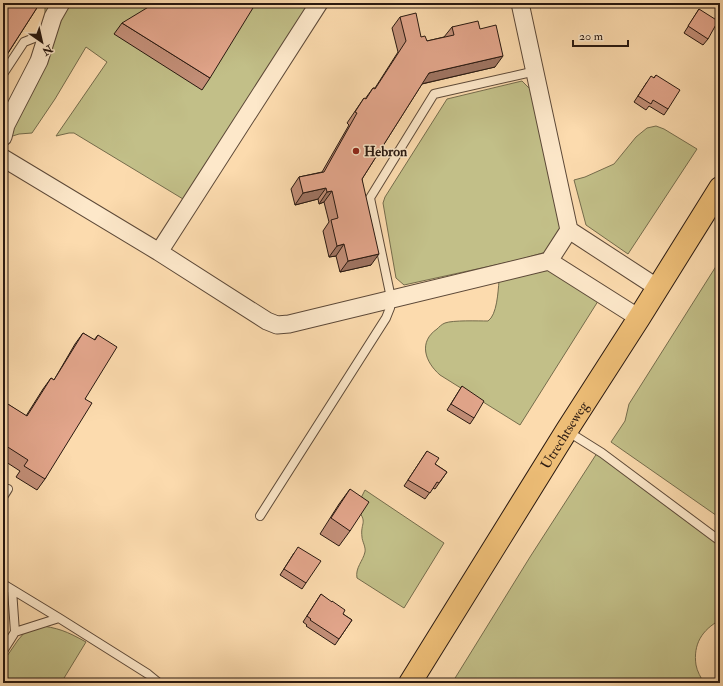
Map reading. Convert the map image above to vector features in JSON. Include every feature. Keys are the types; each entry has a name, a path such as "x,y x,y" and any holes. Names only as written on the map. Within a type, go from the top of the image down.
{"main road":[{"name":"Utrechtseweg","path":"410,683 567,430 720,188"}],"street":[{"path":"3,137 6,125 39,61 47,32 61,3"},
{"path":"159,252 319,3"},
{"path":"3,158 159,252 267,321 277,325 289,324 549,261 569,230 536,71 520,3"},
{"path":"569,230 658,288"},
{"path":"549,261 639,318"}],"lane":[{"path":"3,74 24,42 47,32"},
{"path":"260,516 386,318 392,298 370,198 434,94 536,71"},
{"path":"567,430 602,453 720,540"},
{"path":"3,497 8,489"},
{"path":"3,584 148,674 159,683"},
{"path":"3,651 15,632 12,590"},
{"path":"15,632 59,618"}],"shaded area":[{"path":"45,3 309,3 183,199 74,133 56,136 107,62 86,47 55,99 32,133 19,134 3,139 45,29"},
{"path":"522,81 534,93 563,226 546,252 518,260 404,285 396,278 383,203 385,197 447,99"},
{"path":"656,126 664,129 697,149 628,254 586,225 574,180 585,177 614,164 636,137 647,128"},
{"path":"720,260 720,518 611,442 625,421 629,404"},
{"path":"552,269 600,298 520,425 440,375 427,358 427,340 431,334 445,323 459,321 488,321 495,309 499,281"},
{"path":"599,450 720,537 720,620 708,628 700,638 695,657 699,674 704,683 452,683 530,557"},
{"path":"365,490 444,543 404,608 357,578 357,571 365,550 362,537 363,520 356,508"},
{"path":"36,625 62,630 86,642 61,683 3,683 3,662 25,632"}],"building":[{"path":"6,3 40,3 6,56 3,56 3,8"},
{"path":"155,3 256,3 210,78 122,23"},
{"path":"699,9 718,21 708,39 688,26"},
{"name":"Hebron","path":"416,13 421,37 425,36 427,41 454,35 452,27 478,21 480,29 496,25 503,56 429,73 362,179 379,254 348,261 344,244 337,246 331,220 338,218 332,191 327,192 326,188 303,193 299,177 324,172 357,113 355,112 364,98 366,99 373,88 375,89 406,41 400,17"},
{"path":"656,75 680,90 668,109 653,100 651,104 638,96 651,76 654,78"},
{"path":"83,333 95,340 98,335 117,347 85,399 92,403 45,479 24,466 28,460 3,444 3,401 27,416 51,378 54,380"},
{"path":"462,386 484,401 474,418 451,404"},
{"path":"427,451 439,458 435,464 447,472 439,483 437,482 430,493 408,480"},
{"path":"350,489 369,502 350,531 331,518"},
{"path":"298,547 321,561 306,583 284,569"},
{"path":"321,594 345,610 343,614 352,620 339,639 310,620 311,619 307,616"}],"place":[{"name":"Hebron","path":"356,151"}]}
